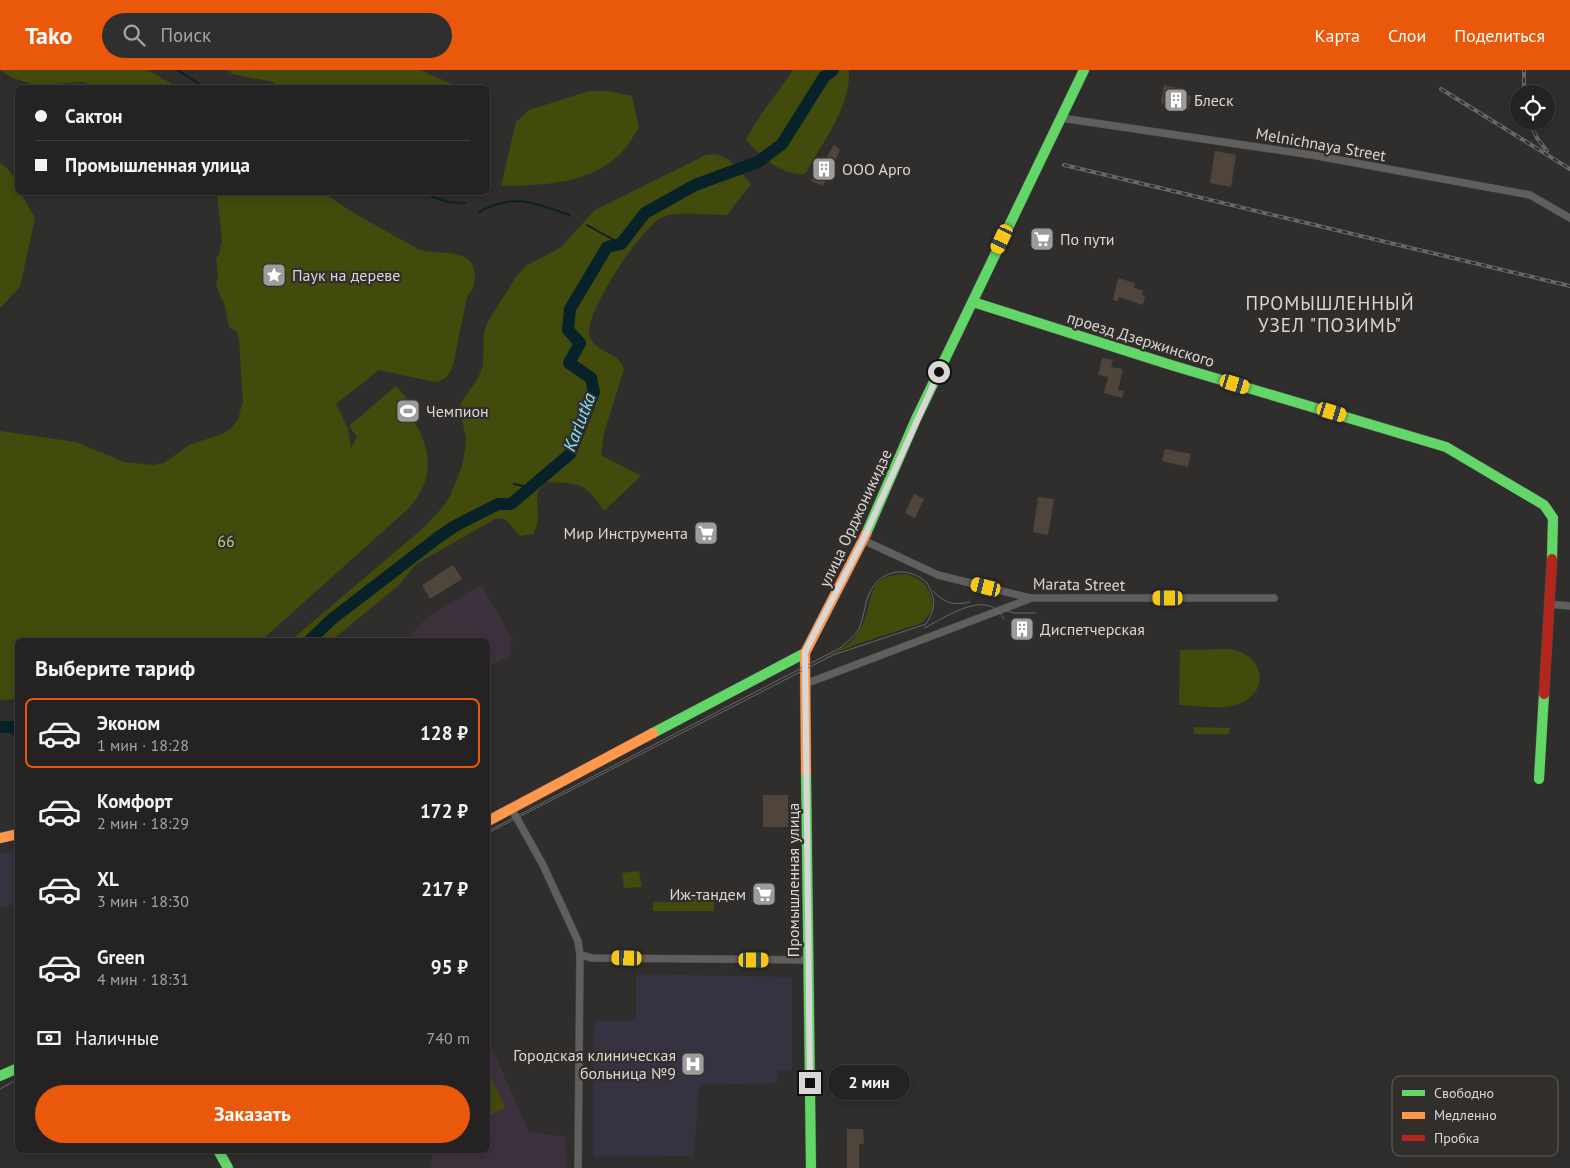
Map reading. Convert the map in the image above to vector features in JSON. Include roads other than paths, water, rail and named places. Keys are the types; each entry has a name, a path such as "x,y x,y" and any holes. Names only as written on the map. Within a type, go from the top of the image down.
{"main road":[{"name":"улица Орджоникидзе","path":"805,652 863,540 916,419 1084,70"},
{"name":"проезд Дзержинского","path":"973,302 1171,365 1446,447 1544,506 1552,518 1539,779"},
{"name":"Промышленная улица","path":"805,652 811,1168"},
{"path":"490,820 805,652"},
{"path":"0,838 15,835"},
{"path":"0,1076 15,1069"},
{"path":"220,1153 228,1168"}],"street":[{"name":"Melnichnaya Street","path":"1061,118 1312,155 1530,196 1570,218"},
{"name":"Marata Street","path":"863,540 938,575 1030,598 1274,598"},
{"path":"805,684 1030,598"},
{"path":"1548,604 1570,606"},
{"path":"511,808 543,865 578,941 580,955 578,1168"},
{"path":"580,955 592,958 808,960"}],"waterway":[{"path":"177,70 201,85"},
{"name":"Karlutka","path":"312,638 332,619 440,536 455,526 498,504 511,504 570,454 594,392 591,378 569,363 580,343 568,330 570,309 607,247 621,244 645,213 695,185 758,162 782,144 824,77 833,70"},
{"path":"429,195 448,202 465,203"},
{"path":"479,212 503,202 514,201 535,204 570,215"},
{"path":"587,225 621,244"},
{"path":"514,484 528,487"},
{"name":"Karlutka","path":"0,727 15,729"}],"tram line":[{"path":"490,830 840,648 859,629 869,594 880,579 887,575 903,572 920,577 927,583 934,604 926,624 833,655 490,832"},
{"path":"933,591 945,601 959,604 970,602"},
{"path":"924,628 966,607 977,605 988,605 997,610 1004,619"},
{"path":"1004,610 1014,613 1036,613"},
{"path":"0,1089 15,1081"}],"railway":[{"path":"1524,70 1524,85"},
{"path":"1441,89 1570,169"},
{"path":"1533,130 1547,151"},
{"path":"1064,165 1570,286"}],"place":[{"name":"Блеск","path":"1176,100"},
{"name":"ООО Арго","path":"824,169"},
{"name":"По пути","path":"1042,239"},
{"name":"Паук на дереве","path":"274,275"},
{"name":"Чемпион","path":"408,411"},
{"name":"Мир Инструмента","path":"706,533"},
{"name":"Диспетчерская","path":"1022,629"},
{"name":"Иж-тандем","path":"764,894"},
{"name":"Городская клиническая больница №9","path":"693,1064"}],"district":[{"name":"ПРОМЫШЛЕННЫЙ УЗЕЛ \"ПОЗИМЬ\"","path":"1330,314"}],"park label":[{"name":"66","path":"226,541"}]}
